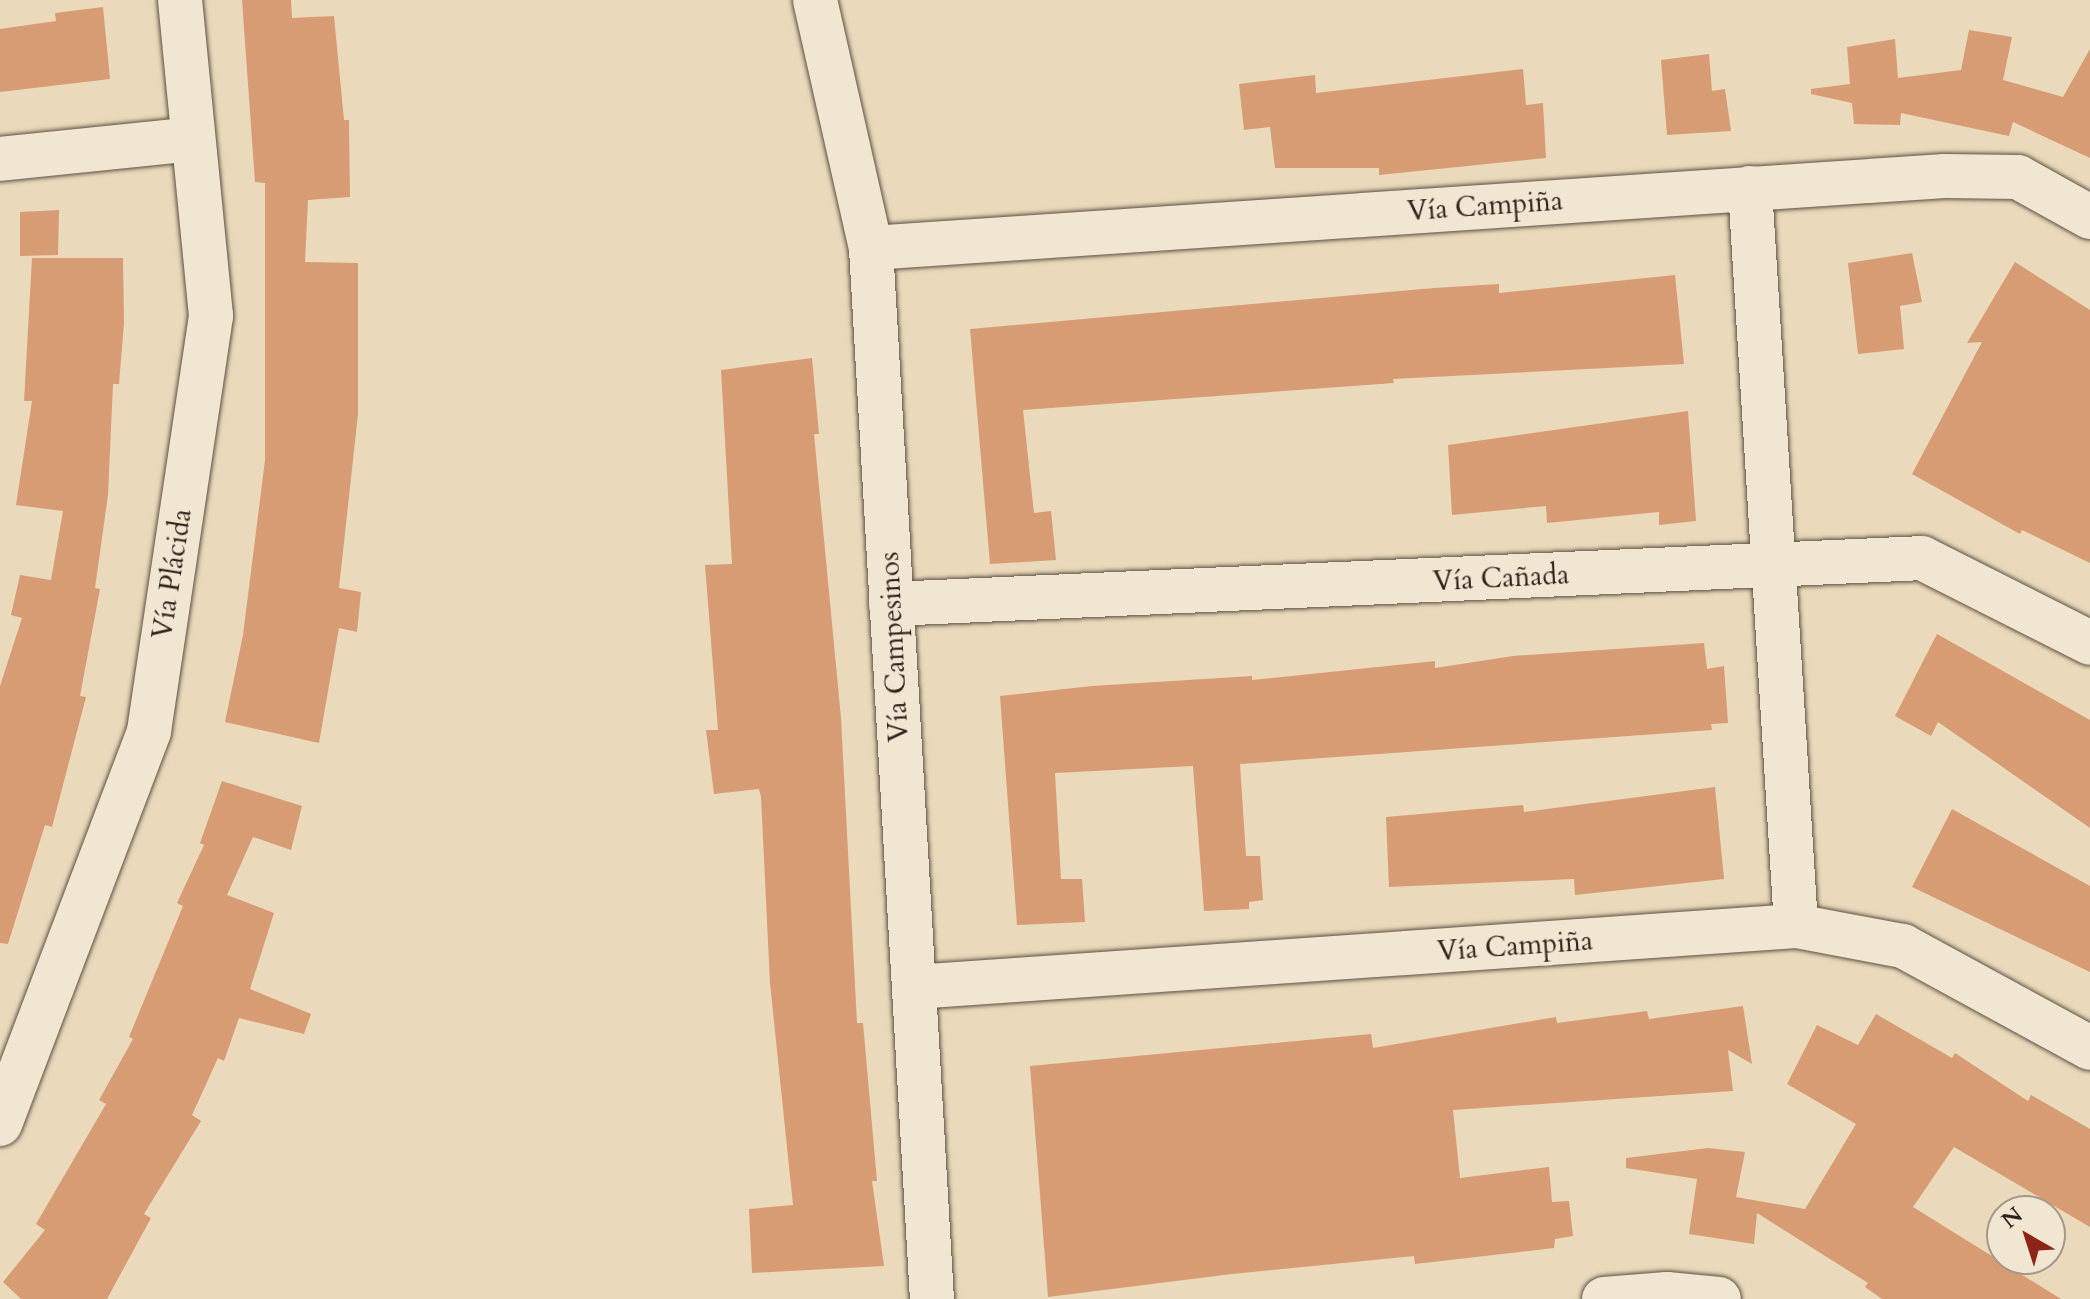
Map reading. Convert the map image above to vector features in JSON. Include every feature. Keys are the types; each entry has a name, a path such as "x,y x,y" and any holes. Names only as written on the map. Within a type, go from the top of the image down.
{"street":[{"name":"Vía Plácida","path":"0,1124 149,731 211,316 180,0"},
{"name":"Vía Campesinos","path":"815,0 871,248 932,1299"},
{"path":"0,159 193,139"},
{"name":"Vía Campiña","path":"871,248 1945,176 2018,177 2090,217"},
{"path":"1750,188 1796,926"},
{"name":"Vía Cañada","path":"891,604 1922,558 2090,643"},
{"name":"Vía Campiña","path":"914,987 1796,926 1903,946 2090,1048"},
{"path":"1604,1299 1667,1294 1719,1299"}],"building":[{"path":"242,0 291,0 292,18 334,16 344,120 349,120 350,197 308,200 305,262 358,263 358,414 339,588 361,592 357,632 339,628 319,743 225,722 243,635 265,460 265,183 255,182"},
{"path":"103,7 110,79 0,92 0,29 56,21 55,13"},
{"path":"1969,30 2012,37 2003,80 2063,97 2090,49 2090,158 2013,122 2009,136 1901,113 1900,125 1854,124 1852,103 1811,94 1811,89 1850,84 1847,47 1895,39 1898,78 1961,70"},
{"path":"1709,54 1712,91 1725,89 1731,131 1667,135 1661,60"},
{"path":"1523,69 1526,105 1543,103 1546,158 1379,175 1379,168 1275,168 1270,127 1244,130 1239,84 1315,75 1316,93"},
{"path":"59,210 58,255 20,256 20,212"},
{"path":"1912,253 1922,302 1900,306 1904,349 1858,354 1848,263"},
{"path":"32,258 123,258 124,323 119,384 113,384 108,495 95,588 100,589 80,696 86,697 52,827 45,825 8,944 0,943 0,686 22,618 11,615 20,575 51,580 63,511 16,505 32,401 24,401"},
{"path":"2015,262 2090,310 2090,563 2022,530 2020,534 1912,474 1982,342 1967,343"},
{"path":"1675,275 1684,364 1393,379 1394,383 1023,410 1034,513 1051,511 1056,560 990,564 970,329 1434,288 1499,284 1499,293"},
{"path":"812,358 819,434 814,434 841,718 857,1023 863,1023 877,1181 872,1181 884,1266 752,1273 749,1209 793,1205 770,983 761,797 759,789 714,794 706,730 718,730 705,565 732,564 721,370"},
{"path":"1688,411 1696,521 1659,525 1659,512 1547,523 1546,506 1452,515 1448,445"},
{"path":"1937,634 2090,720 2090,828 1938,722 1931,736 1895,716"},
{"path":"1704,643 1707,669 1724,666 1728,723 1711,724 1712,730 1240,764 1246,856 1260,856 1263,900 1249,902 1249,909 1204,911 1193,766 1055,773 1061,879 1082,879 1085,922 1017,925 1000,696 1092,686 1252,676 1252,680 1435,661 1435,668 1513,656"},
{"path":"222,781 302,806 291,850 253,837 227,895 274,913 250,989 311,1014 304,1034 239,1018 224,1061 218,1058 192,1115 201,1121 144,1214 151,1218 107,1299 21,1299 3,1282 45,1230 36,1224 106,1104 99,1100 133,1039 129,1037 183,906 177,903 204,845 200,843"},
{"path":"1715,787 1724,879 1575,895 1574,879 1389,887 1386,817 1523,805 1524,812"},
{"path":"1952,809 2090,886 2090,972 1912,887"},
{"path":"1743,1006 1752,1064 1728,1050 1733,1091 1453,1110 1460,1178 1549,1167 1552,1202 1569,1201 1573,1236 1555,1239 1554,1248 1415,1264 1414,1256 1048,1297 1030,1066 1371,1034 1373,1048 1556,1017 1557,1023 1647,1011 1649,1019"},
{"path":"1876,1014 1952,1058 1955,1053 2028,1101 2031,1095 2090,1129 2090,1227 2066,1213 2066,1195 2036,1195 1954,1147 1913,1207 1986,1252 1986,1275 2022,1275 2061,1299 1882,1299 1865,1287 1868,1283 1757,1213 1754,1244 1689,1234 1697,1179 1626,1168 1626,1158 1708,1148 1745,1152 1736,1197 1805,1209 1856,1124 1787,1084 1817,1025 1858,1045"}]}
